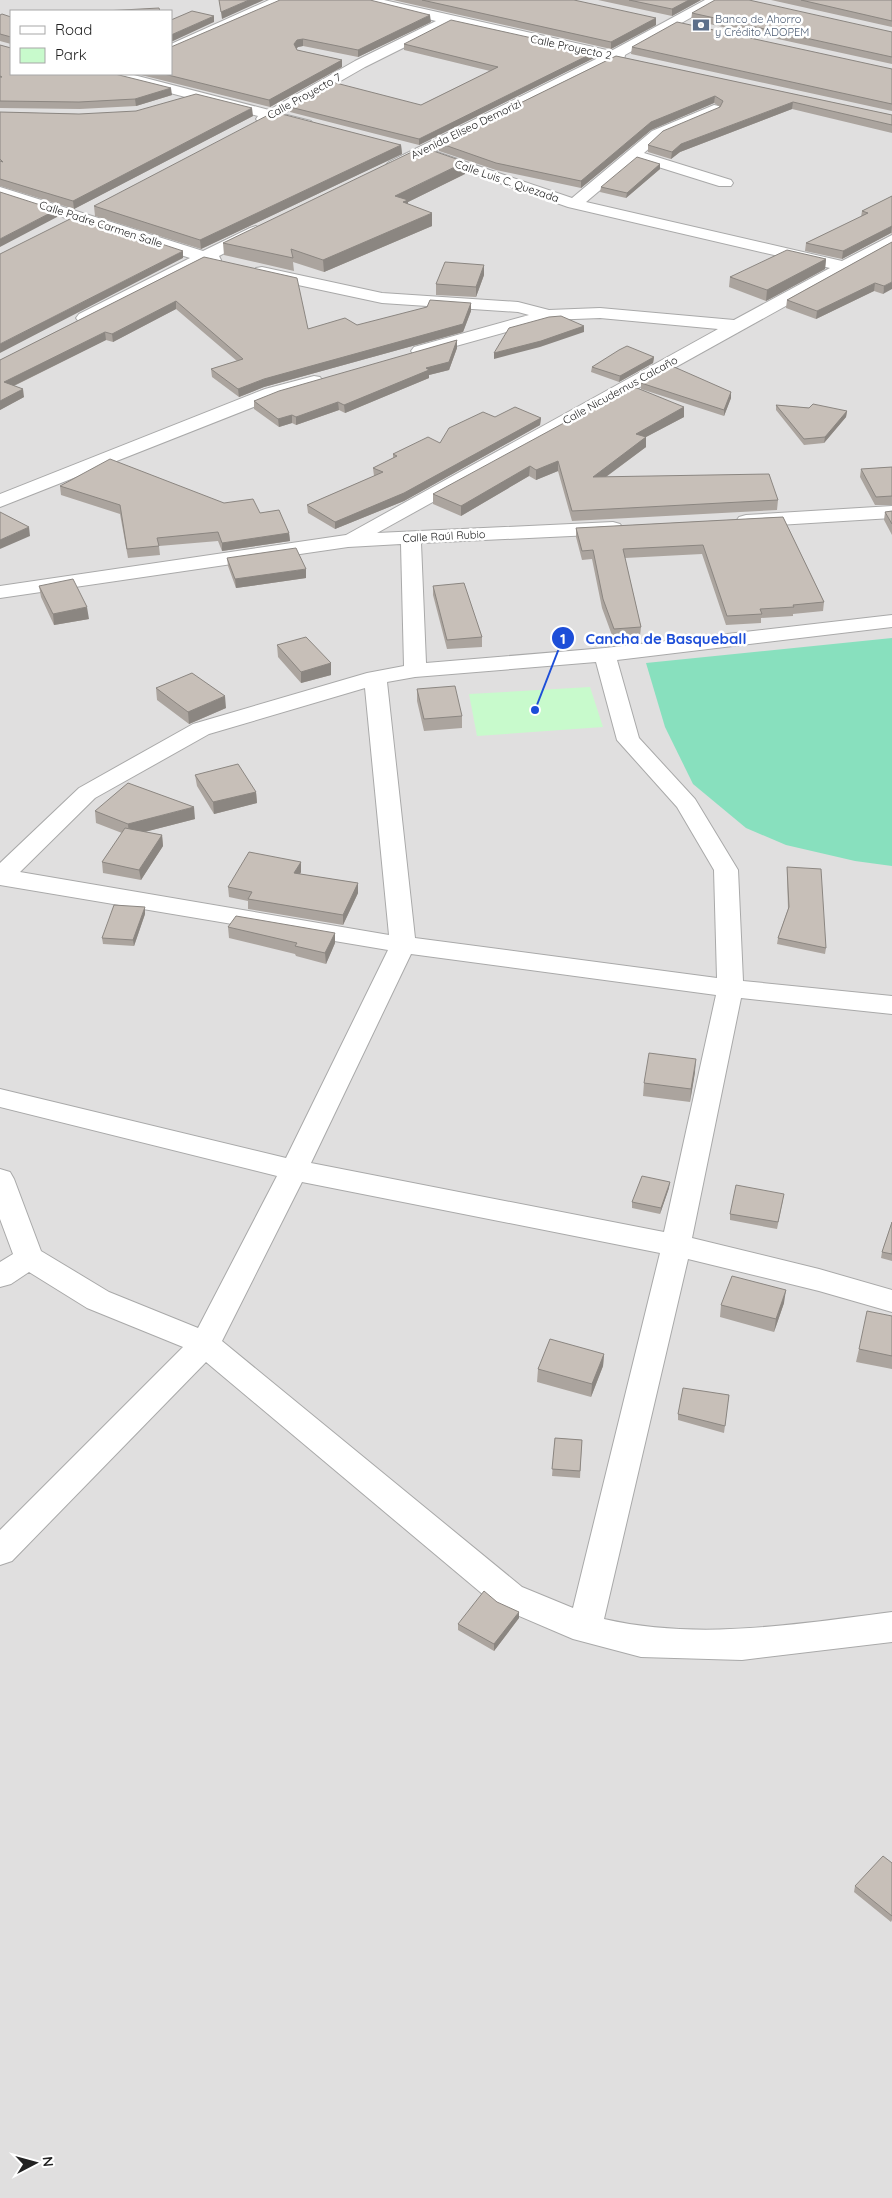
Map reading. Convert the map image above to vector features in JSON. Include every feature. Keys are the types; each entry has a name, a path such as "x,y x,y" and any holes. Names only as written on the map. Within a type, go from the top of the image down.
{"street":[{"path":"172,49 280,0"},
{"name":"Calle Proyecto 2","path":"368,0 449,20 632,60"},
{"name":"Avenida Eliseo Demorizi","path":"377,173 613,56 715,0"},
{"path":"654,18 692,27"},
{"name":"Calle Proyecto 7","path":"252,124 360,64 449,20"},
{"path":"341,60 360,64"},
{"path":"119,75 317,126"},
{"path":"168,104 195,95"},
{"path":"574,204 657,134 714,109"},
{"name":"Calle Luis C. Quezada","path":"402,147 574,204 844,266"},
{"path":"633,154 725,182"},
{"name":"Calle Padre Carmen Salle","path":"0,192 202,257 230,264"},
{"path":"61,224 96,206"},
{"path":"70,325 272,223"},
{"name":"Calle Nicudemus Calcaño","path":"348,541 892,240"},
{"path":"249,269 382,298 518,307 548,315"},
{"path":"406,355 548,315 600,313 737,326"},
{"path":"0,501 272,393 330,377"},
{"path":"726,522 892,512"},
{"name":"Calle Raúl Rubio","path":"0,592 348,541 627,527"},
{"path":"411,538 415,670"},
{"path":"0,877 87,793 201,729 375,678 415,670 605,655 892,621"},
{"path":"585,1629 676,1246 730,988 726,870 687,804 628,740 605,655"},
{"path":"0,1551 205,1344 294,1170 403,945 375,678"},
{"path":"0,877 403,945 730,988 892,1005"},
{"path":"0,1098 294,1170 676,1246 849,1287 892,1301"},
{"path":"0,1179 29,1258 98,1300 205,1344 510,1597 585,1629 641,1642 742,1645 892,1627"},
{"path":"0,1276 29,1258"}],"shaded area":[{"path":"0,0 892,0 892,2198 0,2198"}],"green space":[{"path":"892,638 892,866 855,861 786,845 746,828 693,784 665,727 646,663"},
{"path":"590,687 603,727 477,736 469,694"}],"building":[{"path":"219,0 249,0 221,12"},
{"path":"280,0 370,0 430,15 358,50 303,39 297,40 294,44 297,50 342,60 269,100 168,75 172,75 172,47"},
{"path":"422,0 574,0 656,18 611,42"},
{"path":"629,0 689,0 672,9"},
{"path":"715,0 749,0 892,32 892,57 692,13"},
{"path":"801,0 892,0 892,21"},
{"path":"159,8 160,10 122,10"},
{"path":"192,11 214,16 172,35 172,20"},
{"path":"0,15 10,17 10,37 0,34"},
{"path":"451,20 595,52 419,139 290,107 332,82 421,105 498,67 404,44"},
{"path":"677,22 892,69 892,104 632,47"},
{"path":"0,45 10,48 10,75 119,75 171,88 135,99 79,102 0,101 0,77 2,77 0,76"},
{"path":"616,56 892,115 892,125 793,102 681,144 672,152 648,145 663,131 720,107 723,101 715,96 651,122 581,181 496,163 439,143"},
{"path":"196,94 252,108 73,201 0,179 0,161 3,162 0,159 0,112 79,114 136,111"},
{"path":"274,112 401,145 200,240 94,206"},
{"path":"422,147 465,162 395,196 408,200 403,202 432,213 323,260 291,249 293,258 223,243"},
{"path":"637,157 660,164 627,193 601,187"},
{"path":"0,192 56,210 0,239"},
{"path":"892,196 892,226 843,251 806,243 868,213 862,211"},
{"path":"76,216 183,251 0,344 0,254"},
{"path":"892,242 892,282 884,286 875,283 817,311 787,300"},
{"path":"787,250 826,259 767,290 730,277"},
{"path":"204,257 297,278 308,329 345,318 357,325 427,307 430,300 471,303 463,324 264,379 238,389 211,369 243,359 176,301 112,334 105,332 4,382 23,389 0,401 0,360"},
{"path":"445,262 484,265 476,287 436,284"},
{"path":"561,316 584,326 541,341 494,353 509,328 549,317"},
{"path":"457,340 449,362 426,368 429,370 344,405 338,402 296,417 292,415 278,419 254,401 279,391"},
{"path":"627,346 654,357 620,376 592,367 619,350"},
{"path":"672,366 731,392 724,410 641,383"},
{"path":"632,386 684,407 636,434 646,437 593,477 769,474 778,500 572,511 558,461 536,470 530,466 461,506 433,494"},
{"path":"813,404 847,411 825,437 804,439 776,405 809,408"},
{"path":"515,407 541,418 404,493 335,522 307,505 383,472 373,468 397,456 393,454 428,437 440,443 449,428 483,412 495,417"},
{"path":"110,459 224,503 253,499 260,513 279,510 289,533 222,543 218,532 157,538 159,546 127,549 120,505 60,486"},
{"path":"892,467 892,496 876,497 861,469"},
{"path":"892,511 892,524 885,512"},
{"path":"0,512 29,527 0,540"},
{"path":"783,517 824,602 793,605 794,607 760,609 762,614 727,616 703,545 623,549 641,627 614,629 603,599 593,550 582,551 576,528"},
{"path":"296,548 306,569 235,579 227,558"},
{"path":"73,579 87,607 53,614 39,586"},
{"path":"464,583 482,637 447,640 433,586"},
{"path":"306,637 331,663 301,672 277,645"},
{"path":"192,673 225,696 188,712 156,688"},
{"path":"455,686 462,716 424,719 417,689"},
{"path":"238,764 256,792 213,802 195,775"},
{"path":"128,783 194,807 128,824 95,811"},
{"path":"125,828 162,835 139,870 102,862"},
{"path":"249,852 301,862 294,873 358,883 343,915 248,899 252,892 228,887"},
{"path":"787,867 821,869 826,948 778,938 789,907"},
{"path":"114,905 145,907 133,940 102,938"},
{"path":"236,916 335,933 325,953 295,946 297,943 228,927"},
{"path":"649,1053 696,1059 691,1089 644,1083"},
{"path":"642,1176 670,1182 661,1208 632,1202"},
{"path":"736,1185 784,1194 778,1222 730,1214"},
{"path":"892,1222 892,1254 882,1252"},
{"path":"732,1276 786,1290 776,1319 721,1305"},
{"path":"867,1311 892,1316 892,1356 859,1349"},
{"path":"550,1339 604,1354 592,1384 538,1369"},
{"path":"683,1388 729,1395 725,1426 678,1414"},
{"path":"555,1438 582,1440 580,1471 552,1469"},
{"path":"484,1591 497,1602 519,1612 494,1644 458,1624"},
{"path":"883,1856 892,1863 892,1916 855,1886"}],"place":[{"name":"Banco de Ahorro y Crédito ADOPEM","path":"701,25"},
{"name":"Cancha de Basqueball","path":"535,710"}]}
